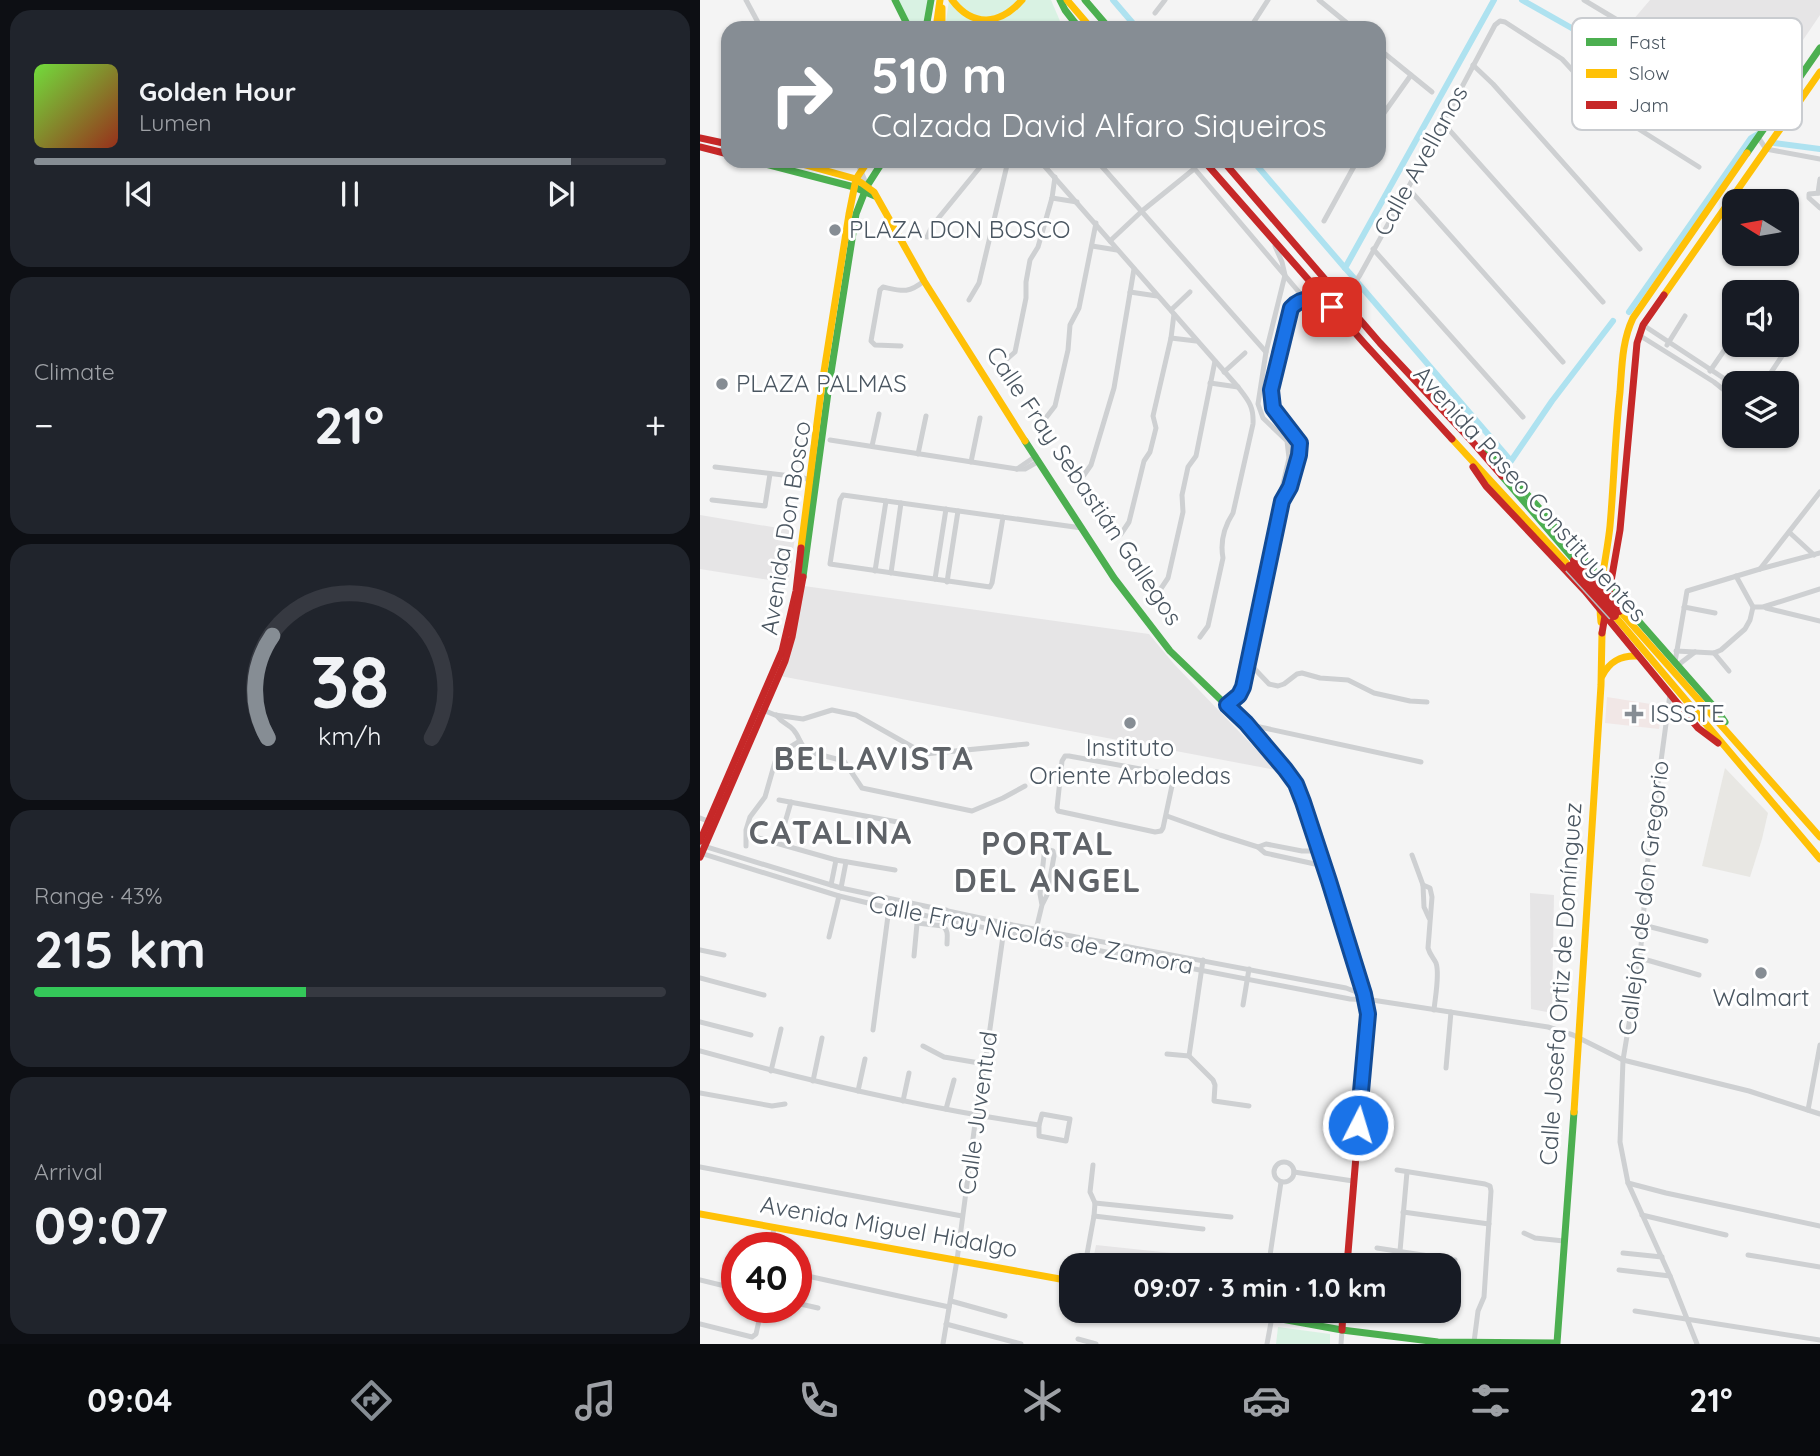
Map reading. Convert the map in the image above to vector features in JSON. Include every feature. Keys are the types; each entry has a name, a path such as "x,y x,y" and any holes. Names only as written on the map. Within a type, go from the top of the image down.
{"main road":[{"path":"895,0 906,21"},
{"path":"927,21 931,0"},
{"path":"937,21 940,0"},
{"path":"940,0 943,21"},
{"path":"952,0 964,14 987,21 1005,16 1022,0"},
{"path":"1060,0 1074,21"},
{"path":"1068,0 1085,21"},
{"path":"1085,0 1103,21"},
{"path":"1096,0 1105,21"},
{"path":"1802,74 1820,48"},
{"path":"1802,98 1820,72"},
{"path":"1615,528 1618,410 1628,328 1763,130"},
{"path":"1615,528 1634,357 1641,330 1779,130"},
{"path":"700,138 721,142"},
{"path":"700,148 721,153"},
{"path":"795,168 860,179"},
{"path":"818,168 860,179"},
{"name":"Avenida Paseo Constituyentes","path":"1205,168 1271,237 1459,446 1501,484 1575,561 1820,837"},
{"name":"Avenida Paseo Constituyentes","path":"1229,168 1421,388 1469,438 1501,484 1820,859"},
{"name":"Calle Fray Sebastián Gallegos","path":"860,179 874,192 924,281 996,397 1114,578 1170,651 1246,723 1296,784 1367,998 1368,1014 1347,1253"},
{"name":"Avenida Don Bosco","path":"800,578 822,384 860,179"},
{"name":"Avenida Don Bosco","path":"701,849 704,819 788,651 860,179"},
{"path":"1469,438 1503,467 1676,659 1716,709 1738,743"},
{"path":"1459,446 1486,486 1585,591 1602,616 1698,728 1728,750"},
{"name":"Calle Josefa Ortiz de Domínguez","path":"1557,1344 1580,1039 1601,680 1602,616 1615,528"},
{"path":"1570,575 1579,573 1583,558"},
{"path":"1585,591 1586,578 1594,570"},
{"path":"1601,680 1608,666 1616,660 1638,656"},
{"name":"Avenida Don Bosco","path":"701,849 760,708"},
{"name":"Avenida Miguel Hidalgo","path":"700,1214 1059,1279"},
{"path":"1307,1323 1438,1342 1557,1344"},
{"path":"1342,1323 1342,1329"}],"street":[{"path":"746,0 757,21"},
{"path":"1155,13 1166,0"},
{"path":"1254,21 1268,0"},
{"path":"1320,0 1343,21"},
{"path":"1584,0 1614,18"},
{"name":"Calle Avellanos","path":"1343,300 1408,188 1495,25 1500,21 1505,22 1562,59 1572,70"},
{"path":"1386,55 1432,92"},
{"path":"1474,65 1640,249"},
{"path":"1386,110 1411,75"},
{"path":"1443,123 1603,302"},
{"name":"Calle Avellanos","path":"1640,130 1699,167"},
{"path":"1758,137 1766,149 1820,159"},
{"path":"927,237 932,226 979,168"},
{"path":"969,300 979,283 1006,168"},
{"path":"1047,168 1238,387 1253,412 1233,513 1226,524 1223,558 1208,626 1200,637"},
{"path":"1103,168 1266,352"},
{"path":"1110,241 1198,168"},
{"path":"1204,168 1304,298"},
{"path":"1324,220 1353,168"},
{"path":"1006,360 1015,352 1026,298 1030,260 1038,247 1055,177"},
{"path":"1820,179 1819,193 1809,194 1809,198 1820,208"},
{"path":"1408,188 1563,362"},
{"path":"1052,198 1077,202"},
{"path":"1045,419 1055,406 1068,350 1070,325 1079,307 1096,223"},
{"path":"1271,237 1285,275 1286,303 1271,390 1273,408 1300,443 1290,487 1282,501"},
{"path":"1092,246 1117,250"},
{"path":"1373,249 1523,417"},
{"path":"1084,475 1091,465 1114,388 1135,269"},
{"path":"901,346 875,345 871,342 880,290 883,287 905,291 924,281"},
{"path":"1130,292 1157,296"},
{"path":"1121,534 1129,523 1144,461 1150,452 1156,428 1153,416 1171,338 1172,312 1190,292"},
{"path":"1286,303 1304,298 1332,307"},
{"path":"1227,705 1239,695 1243,687 1289,458 1287,441 1263,418 1258,404 1266,352 1286,303"},
{"path":"1663,350 1685,316"},
{"path":"1641,330 1668,342 1722,377"},
{"path":"1641,330 1663,350 1722,389"},
{"path":"1171,338 1198,341"},
{"path":"1224,372 1245,353"},
{"path":"1707,377 1722,354"},
{"path":"1160,590 1168,578 1183,512 1182,495 1188,467 1196,456 1215,361"},
{"path":"1210,383 1238,387"},
{"path":"872,446 879,414"},
{"path":"918,454 926,416"},
{"path":"971,462 980,418"},
{"path":"830,440 1017,469 1037,459"},
{"path":"715,467 810,480"},
{"path":"712,500 764,507 770,474"},
{"path":"1003,517 990,587 830,564 843,495 946,509 1082,528"},
{"path":"1760,569 1819,497"},
{"path":"875,571 886,501"},
{"path":"891,573 901,503"},
{"path":"935,579 946,509"},
{"path":"947,582 958,511"},
{"path":"1788,532 1817,554"},
{"path":"1676,659 1686,595 1690,589 1817,554"},
{"path":"1676,659 1695,652 1714,653 1721,650 1745,629 1753,607 1736,576"},
{"path":"1763,607 1820,589"},
{"path":"1684,607 1715,612"},
{"path":"1753,607 1820,621"},
{"path":"1676,659 1695,652"},
{"path":"1714,653 1730,671"},
{"path":"1249,663 1269,684 1278,686 1302,673 1320,678 1348,680 1374,693 1427,702"},
{"name":"Callejón de don Gregorio","path":"1670,693 1648,858 1640,958 1623,1060 1620,1142 1628,1183 1662,1257 1697,1344"},
{"path":"760,708 775,715 803,719 832,710 859,715 925,754 1027,744"},
{"path":"775,715 794,729 806,751 844,761 862,789 970,811 1025,786"},
{"path":"1246,723 1421,762"},
{"path":"746,846 750,817 765,797 775,762 782,752 800,741"},
{"path":"1065,756 1069,756 1168,774 1173,781 1167,816 1161,831 1155,832 1058,811 1062,761 1065,756"},
{"path":"779,800 903,823"},
{"path":"779,843 791,802"},
{"path":"1167,816 1258,847 1265,853 1324,866"},
{"path":"758,838 836,860 895,870"},
{"path":"1258,847 1266,844 1302,852 1320,851"},
{"name":"Calle Fray Nicolás de Zamora","path":"701,849 841,888 1005,923 1346,988 1367,998"},
{"name":"Calle Fray Nicolás de Zamora","path":"701,849 839,897 1350,999 1367,998"},
{"path":"1034,937 1047,895 1054,856 1053,851 1049,850 1044,855 1040,894 1042,905"},
{"path":"1412,855 1423,885 1430,888 1432,897 1428,948 1436,963 1437,972 1434,1010"},
{"path":"831,885 836,860"},
{"path":"841,888 846,862"},
{"path":"852,899 853,890"},
{"path":"830,937 839,897"},
{"path":"873,1030 889,908"},
{"path":"946,910 943,926 947,933 947,944"},
{"path":"914,956 918,913"},
{"path":"916,923 943,926"},
{"name":"Calle Juventud","path":"943,1344 1005,923"},
{"path":"1643,925 1706,941"},
{"path":"700,950 724,955"},
{"path":"1640,958 1699,975"},
{"path":"1189,1056 1203,960"},
{"path":"1243,1005 1249,969"},
{"path":"700,978 764,995"},
{"path":"1367,998 1548,1027 1623,1060 1749,1091 1820,1114"},
{"path":"1446,1068 1451,1012"},
{"path":"700,1022 751,1035"},
{"path":"771,1071 781,1029"},
{"path":"813,1081 822,1038"},
{"path":"1808,1110 1820,1045"},
{"path":"923,1046 944,1057 985,1064"},
{"path":"700,1051 771,1071 903,1101 1039,1125"},
{"path":"1167,1054 1189,1056 1213,1080 1214,1101 1249,1106"},
{"path":"858,1091 865,1059"},
{"path":"903,1101 909,1073"},
{"path":"946,1109 954,1080"},
{"path":"700,1093 772,1107 785,1104"},
{"path":"1042,1114 1067,1118 1070,1122 1066,1140 1039,1136 1039,1125 1042,1114"},
{"path":"1281,1162 1289,1163 1294,1172 1291,1179 1281,1182 1274,1175 1275,1167 1281,1162"},
{"path":"1087,1253 1095,1203 1090,1192 1093,1165"},
{"path":"700,1167 962,1216"},
{"path":"1397,1170 1490,1186 1484,1297 1478,1311 1474,1342"},
{"path":"1294,1172 1353,1181"},
{"path":"1400,1251 1407,1172"},
{"path":"1270,1253 1281,1182"},
{"path":"1628,1183 1820,1226"},
{"path":"1095,1203 1231,1217"},
{"path":"1403,1212 1489,1224"},
{"path":"1642,1215 1726,1235"},
{"path":"1094,1216 1203,1229"},
{"path":"773,1232 774,1227"},
{"path":"1524,1233 1535,1238 1564,1241"},
{"path":"1377,1248 1412,1253"},
{"path":"1623,1253 1662,1257"},
{"path":"1748,1255 1820,1267"},
{"path":"1619,1270 1670,1276"},
{"path":"813,1277 1004,1316"},
{"path":"700,1280 721,1285"},
{"path":"812,1307 818,1308"},
{"path":"1636,1311 1820,1340"},
{"path":"700,1324 752,1337 756,1334 758,1323"},
{"path":"1267,1344 1271,1323"},
{"path":"946,1324 1021,1344"},
{"path":"1341,1344 1342,1329"},
{"path":"1078,1339 1096,1344"}],"shaded area":[{"path":"1650,0 1820,0 1820,15 1802,42 1802,18 1635,18"},
{"path":"700,515 796,531 788,583 700,569"},
{"name":"Instituto Oriente Arboledas","path":"804,586 1149,634 1174,664 1276,770 780,676"},
{"name":"ISSSTE","path":"1607,697 1663,706 1659,729 1605,723"},
{"path":"1725,768 1768,813 1750,877 1702,866"},
{"path":"1530,893 1554,895 1552,1013 1531,1009"},
{"path":"1096,1245 1171,1253 1094,1253"}],"green space":[{"path":"898,0 929,0 924,21 908,21"},
{"path":"949,0 1051,0 1060,21 946,21"},
{"path":"1278,1327 1330,1334 1330,1344 1276,1344"}],"waterway":[{"path":"1113,0 1131,21"},
{"path":"1259,168 1345,268 1494,0"},
{"path":"1522,0 1572,28"},
{"path":"1629,312 1751,138 1758,134"},
{"path":"1774,143 1820,149"},
{"path":"1345,268 1354,278"},
{"path":"1358,283 1511,461 1552,401 1613,321"}],"traffic: fast":[{"path":"895,0 906,21"},
{"path":"927,21 931,0"},
{"path":"1060,0 1074,21"},
{"path":"1085,0 1103,21"},
{"path":"1802,74 1820,48"},
{"path":"1747,153 1763,130"},
{"path":"781,168 854,187 875,196"},
{"path":"803,577 856,214 867,186 879,168"},
{"path":"1025,441 1114,578 1170,651 1246,724 1284,768"},
{"path":"1487,453 1503,467 1725,722"},
{"path":"1502,476 1575,561"},
{"path":"1303,1323 1438,1342 1557,1343 1574,1112"}],"traffic: slow":[{"path":"937,21 940,0"},
{"path":"952,0 969,15 987,20 1005,14 1022,0"},
{"path":"1067,0 1085,21"},
{"path":"942,8 942,21"},
{"path":"1802,98 1820,72"},
{"path":"1664,295 1779,130"},
{"path":"1601,622 1600,598 1610,526 1622,363 1629,327 1747,153"},
{"path":"816,168 856,179 874,192 924,281 1025,441"},
{"path":"801,548 822,384 849,214 856,179 863,168"},
{"path":"1452,439 1570,567"},
{"path":"1619,610 1820,837"},
{"path":"1614,615 1820,859"},
{"path":"1574,1112 1602,633"},
{"path":"1602,676 1617,660 1638,656"},
{"path":"1284,768 1303,801 1365,994 1368,1014 1366,1035"},
{"path":"700,1214 1059,1279"}],"traffic: jam":[{"path":"700,138 721,142"},
{"path":"700,147 721,152"},
{"path":"1210,168 1452,439"},
{"path":"1229,168 1380,343 1502,476"},
{"path":"1602,633 1620,530 1637,343 1643,325 1664,295"},
{"path":"1473,467 1486,486 1585,591 1698,728 1718,743"},
{"path":"700,841 782,651 796,591 801,548"},
{"path":"1575,561 1619,610"},
{"path":"1570,567 1614,615"},
{"path":"700,857 785,661 803,577"},
{"path":"1348,1253 1366,1035"},
{"path":"1342,1323 1342,1330"}],"place":[{"name":"PLAZA DON BOSCO","path":"835,230"},
{"name":"PLAZA PALMAS","path":"722,384"},
{"name":"ISSSTE","path":"1634,714"},
{"name":"Instituto Oriente Arboledas","path":"1130,723"},
{"name":"Walmart","path":"1761,973"}],"district":[{"name":"BELLAVISTA","path":"874,759"},
{"name":"CATALINA","path":"831,833"},
{"name":"PORTAL DEL ANGEL","path":"1048,862"}],"route":[{"path":"1332,307 1304,298 1291,308 1271,390 1273,408 1300,443 1299,455 1290,487 1282,501 1243,687 1239,695 1227,705 1246,723 1296,784 1329,881 1368,1014 1358,1125"}]}
